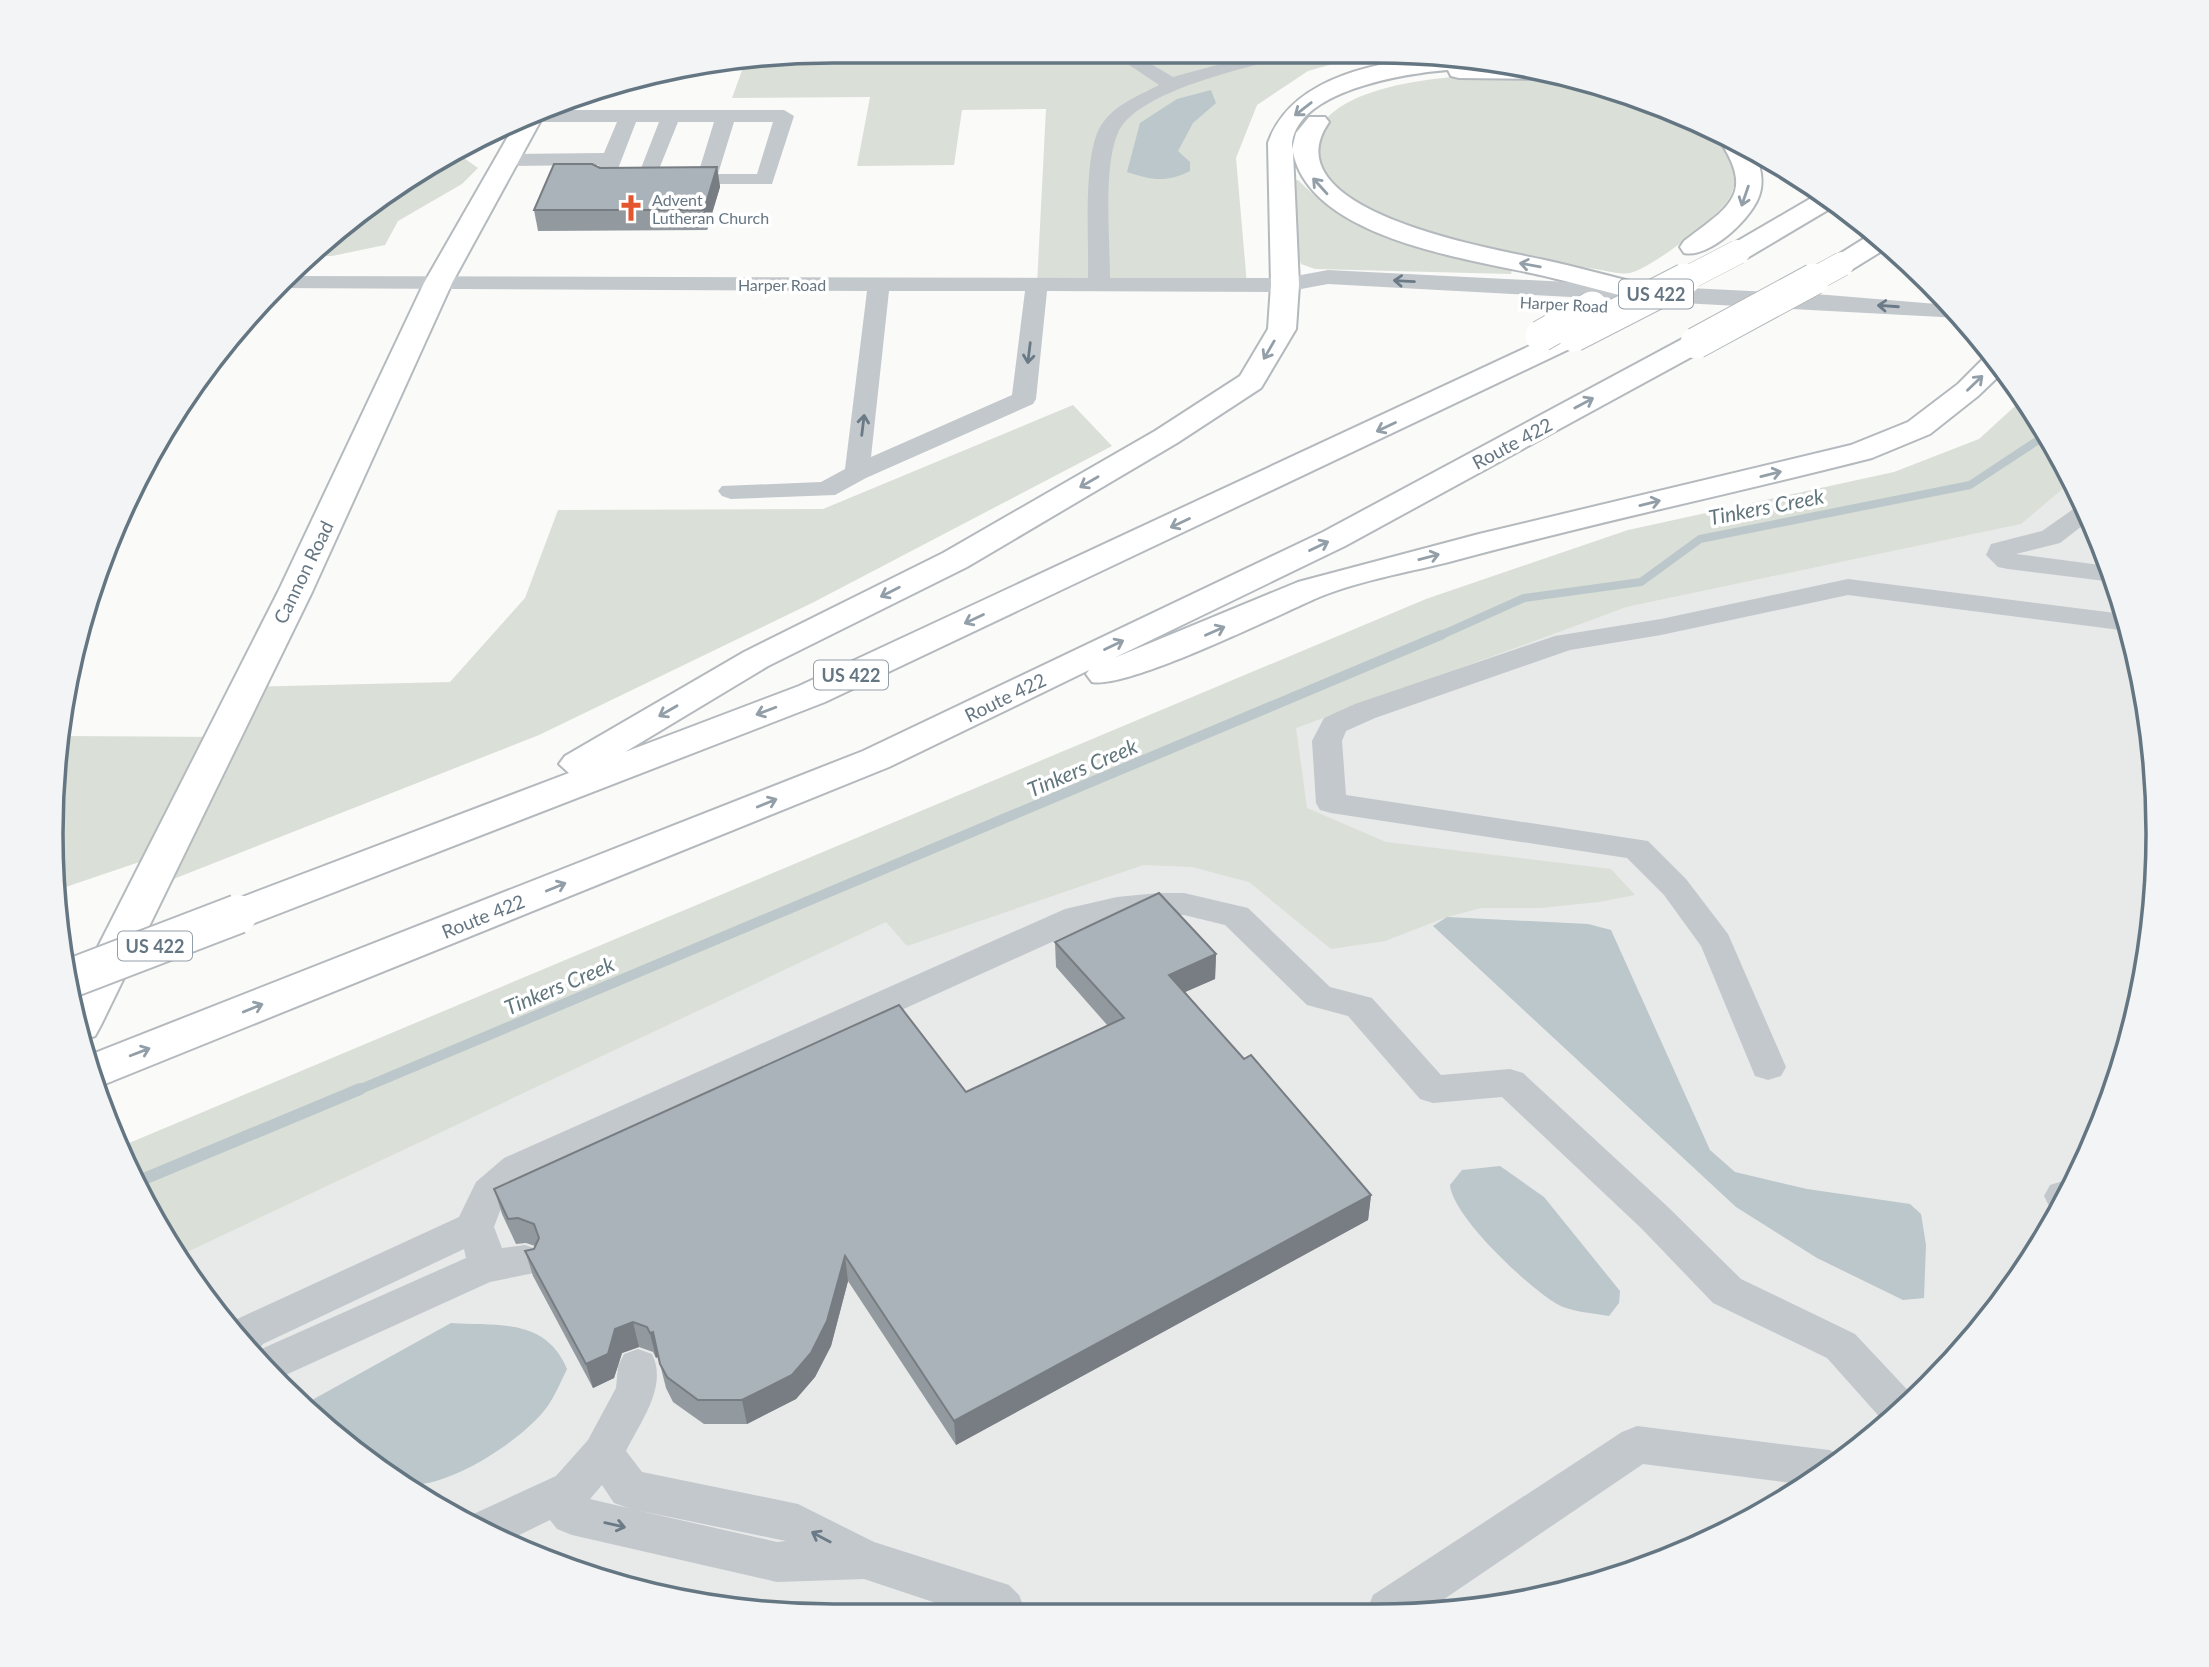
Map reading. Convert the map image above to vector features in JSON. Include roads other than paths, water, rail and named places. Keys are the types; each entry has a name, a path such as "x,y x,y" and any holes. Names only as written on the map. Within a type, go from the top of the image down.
{"main road":[{"path":"482,821 757,659 955,560 1166,437 1251,382 1282,328 1284,285 1280,143 1286,125 1298,111 1350,82 1382,73 1442,67"},
{"path":"1485,71 1450,71 1372,86 1334,107 1313,126 1304,142 1305,162 1312,178 1328,195 1371,219 1445,246 1644,293"},
{"name":"Cannon Road","path":"85,1016 295,592 438,283 525,128"},
{"path":"1448,398 1541,336 1693,247 1742,205 1750,178 1744,157"},
{"name":"US 422","path":"77,976 812,694 1448,398 1738,251 1819,204"},
{"name":"Route 422","path":"100,1068 876,759 1334,539 1842,264 1873,245"},
{"path":"876,759 1172,649 1310,589 1479,544 1861,452 1919,428 1968,390 1990,368"}],"street":[{"path":"1137,63 1173,85"},
{"path":"1099,285 1102,144 1109,130 1129,108 1173,85 1248,63"},
{"path":"555,116 629,116 784,116 765,180 603,180 629,116"},
{"path":"646,180 671,116"},
{"path":"706,180 726,116"},
{"path":"508,160 612,159"},
{"name":"Harper Road","path":"295,283 1284,285 1328,277 1942,311"},
{"path":"857,472 880,284"},
{"path":"731,491 826,490 857,472 1024,399 1037,285"},
{"name":"Harper Road","path":"1284,285 1328,295 1563,303 1958,329"},
{"path":"2077,517 2051,537 2000,550 1999,555 2008,561 2100,574"},
{"path":"1768,1067 1716,942 1675,887 1637,849 1331,803 1327,741 1334,725 1365,711 1565,642 1661,627 1848,587 2116,621"},
{"path":"485,1267 485,1254 475,1227 482,1200 496,1183 530,1162 1077,917 1116,908 1184,904 1236,916 1319,996 1360,1007 1433,1089 1510,1083 1655,1218 1727,1290 1841,1346 1895,1402"},
{"path":"248,1334 475,1227"},
{"path":"274,1362 485,1267 525,1261"},
{"path":"494,1525 570,1490 603,1453 636,1389 638,1366"},
{"path":"1399,1603 1637,1445 1814,1467"},
{"path":"603,1453 629,1489 798,1524 864,1559 993,1600 997,1604"},
{"path":"558,1496 572,1515 777,1562 864,1559"}],"waterway":[{"name":"Tinkers Creek","path":"1437,637 1524,598 1641,582 1700,539 1970,485 2038,440"},
{"name":"Tinkers Creek","path":"356,1091 1441,635"},
{"name":"Tinkers Creek","path":"145,1179 360,1089"}],"place":[{"name":"Advent Lutheran Church","path":"631,208"}]}
